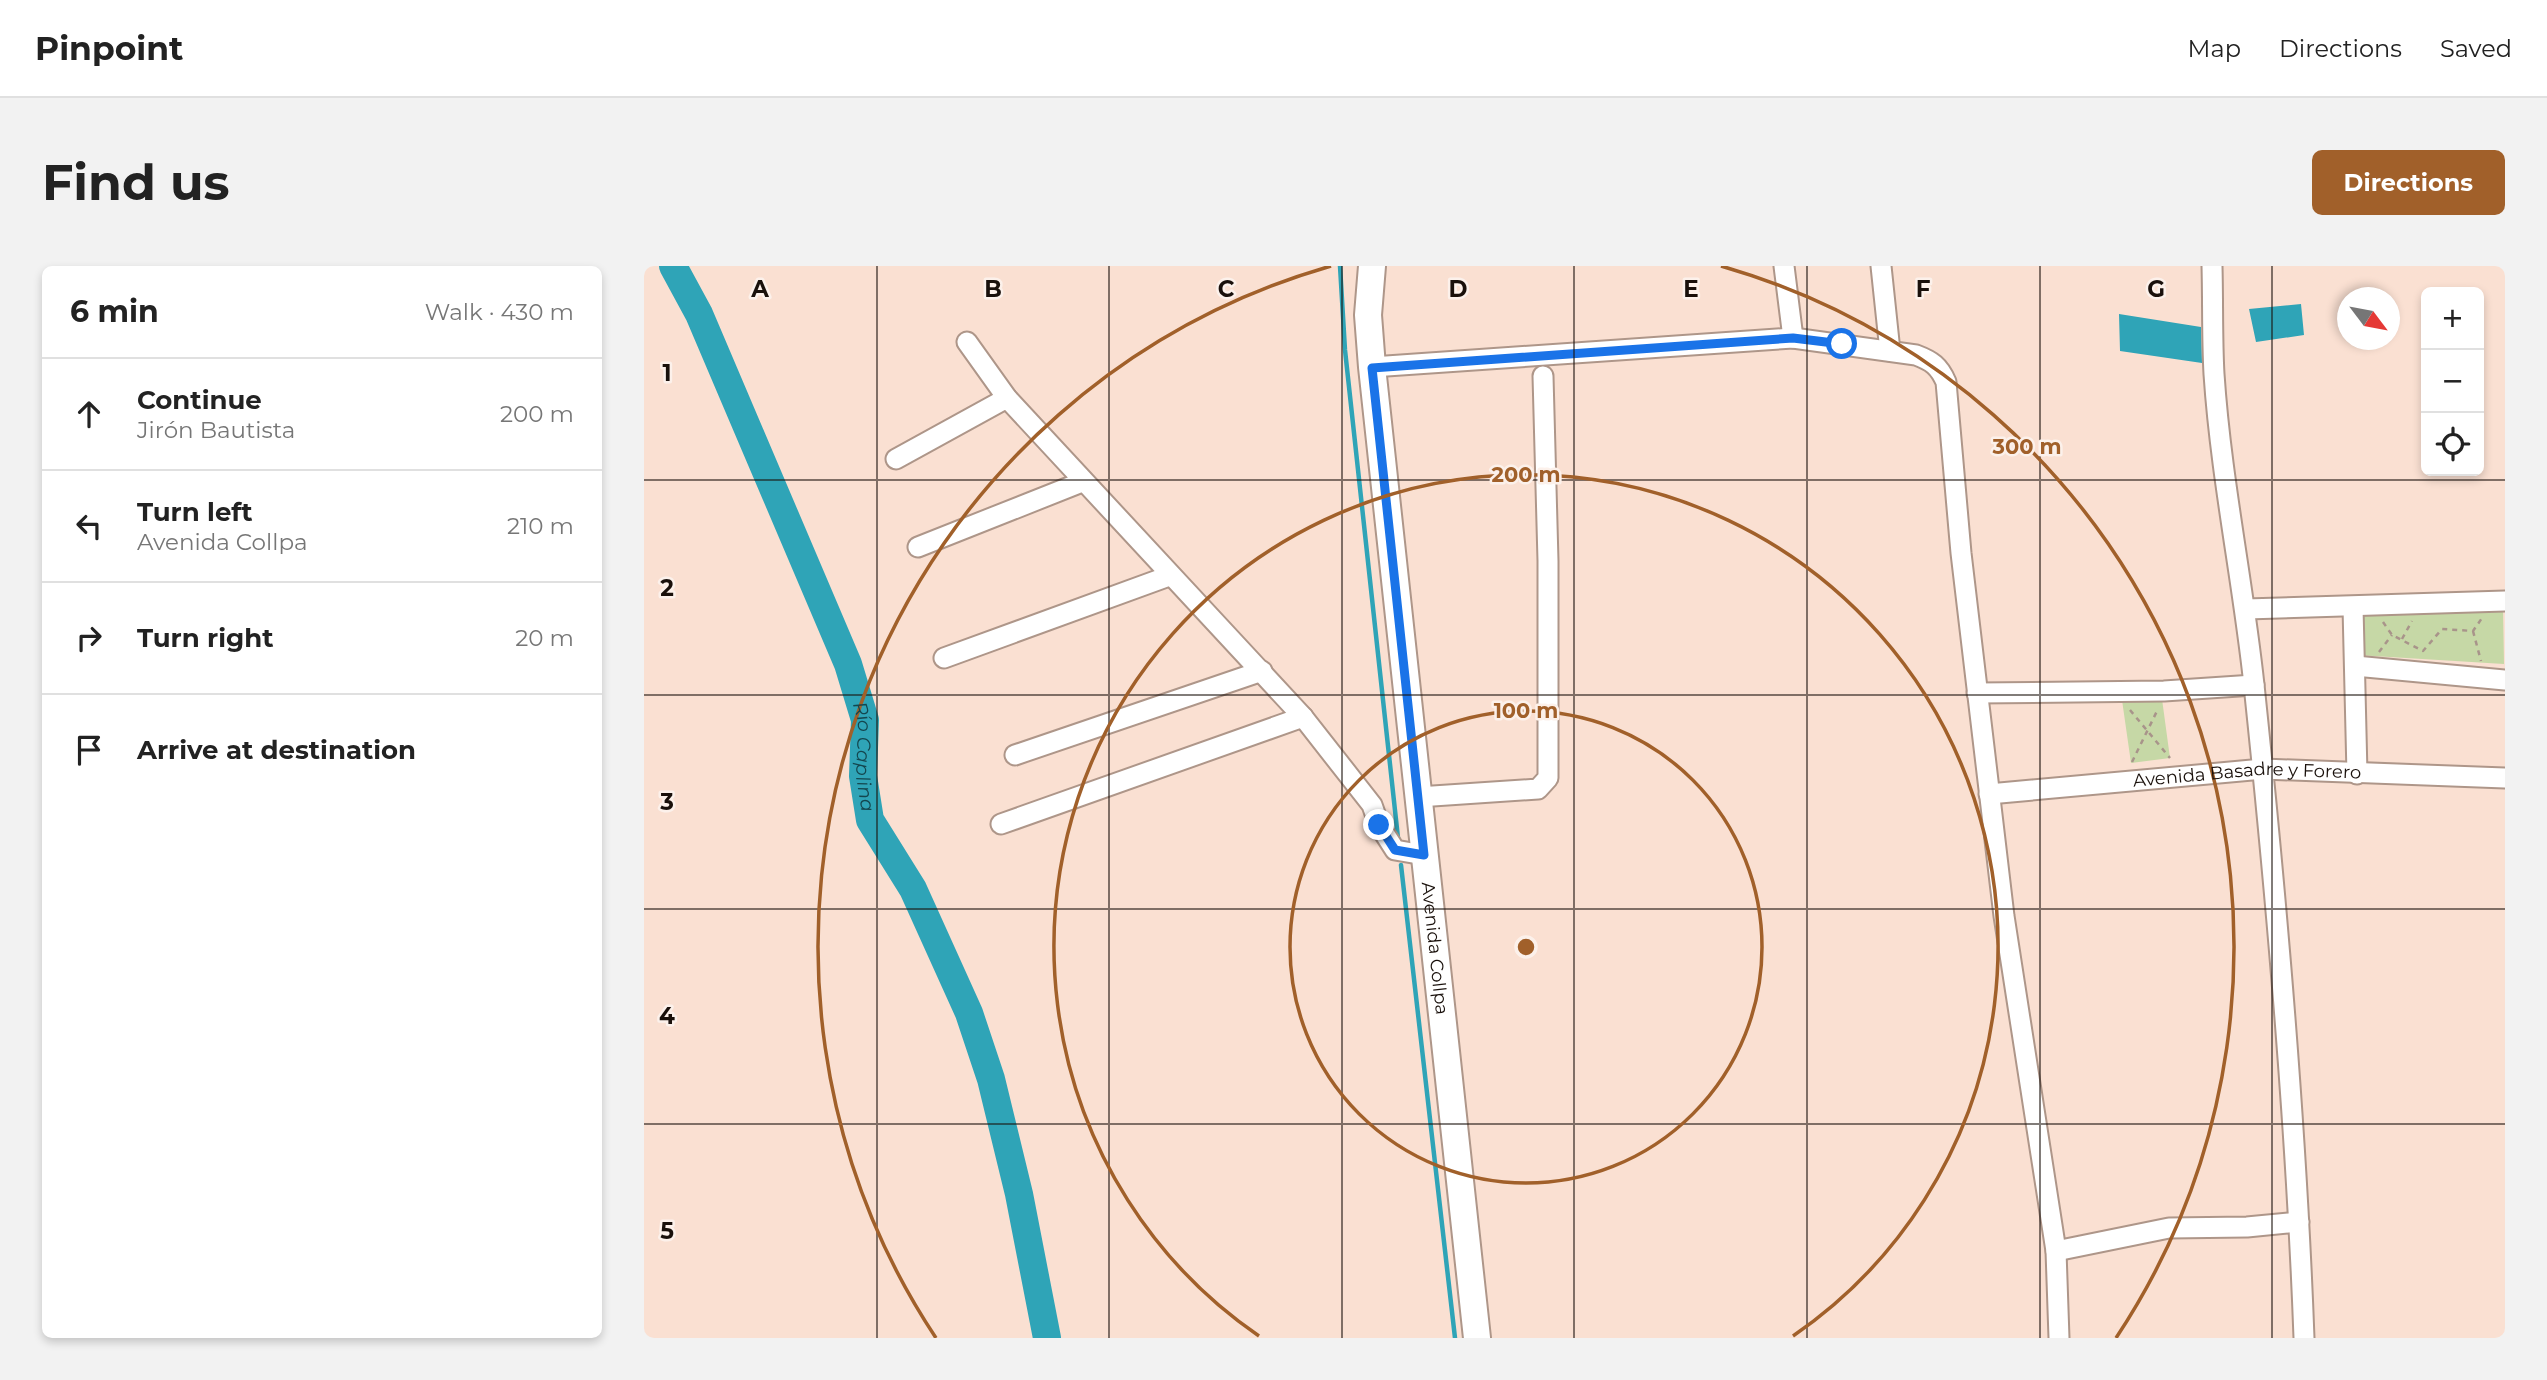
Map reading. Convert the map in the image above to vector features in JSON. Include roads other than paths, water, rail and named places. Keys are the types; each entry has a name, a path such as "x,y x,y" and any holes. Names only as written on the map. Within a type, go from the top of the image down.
{"main road":[{"name":"Avenida Collpa","path":"1372,266 1368,315 1372,368 1477,1338"}],"street":[{"path":"1784,266 1793,338"},
{"path":"1881,266 1890,351"},
{"path":"2212,266 2214,375 2232,529 2246,609 2290,1049 2304,1338"},
{"path":"1372,368 1793,338 1924,358 1941,370 1946,382 1961,553 2004,916 2056,1251 2059,1338"},
{"path":"967,342 1007,398 1082,482 1303,717 1372,805 1379,825 1395,850 1424,855"},
{"path":"1419,797 1538,789 1548,778 1548,588 1543,376"},
{"path":"896,459 1007,398"},
{"path":"918,547 1082,482"},
{"path":"944,658 1169,576"},
{"path":"2246,609 2505,601"},
{"path":"2353,607 2357,774"},
{"path":"2355,666 2505,680"},
{"path":"1015,755 1262,671"},
{"path":"1977,693 2164,691 2254,685"},
{"path":"1001,824 1303,717"},
{"name":"Avenida Basadre y Forero","path":"1989,794 2263,769 2505,778"},
{"path":"2056,1251 2169,1228 2247,1227 2299,1222"}],"water":[{"path":"2301,304 2304,335 2256,342 2249,309"},
{"path":"2119,314 2201,327 2202,363 2120,351"}],"waterway":[{"name":"Río Caplina","path":"673,266 699,314 848,664 865,720 863,776 870,820 913,889 969,1013 991,1079 1019,1194 1047,1338"},
{"path":"1340,266 1345,350 1398,838"},
{"path":"1401,865 1455,1338"}]}
